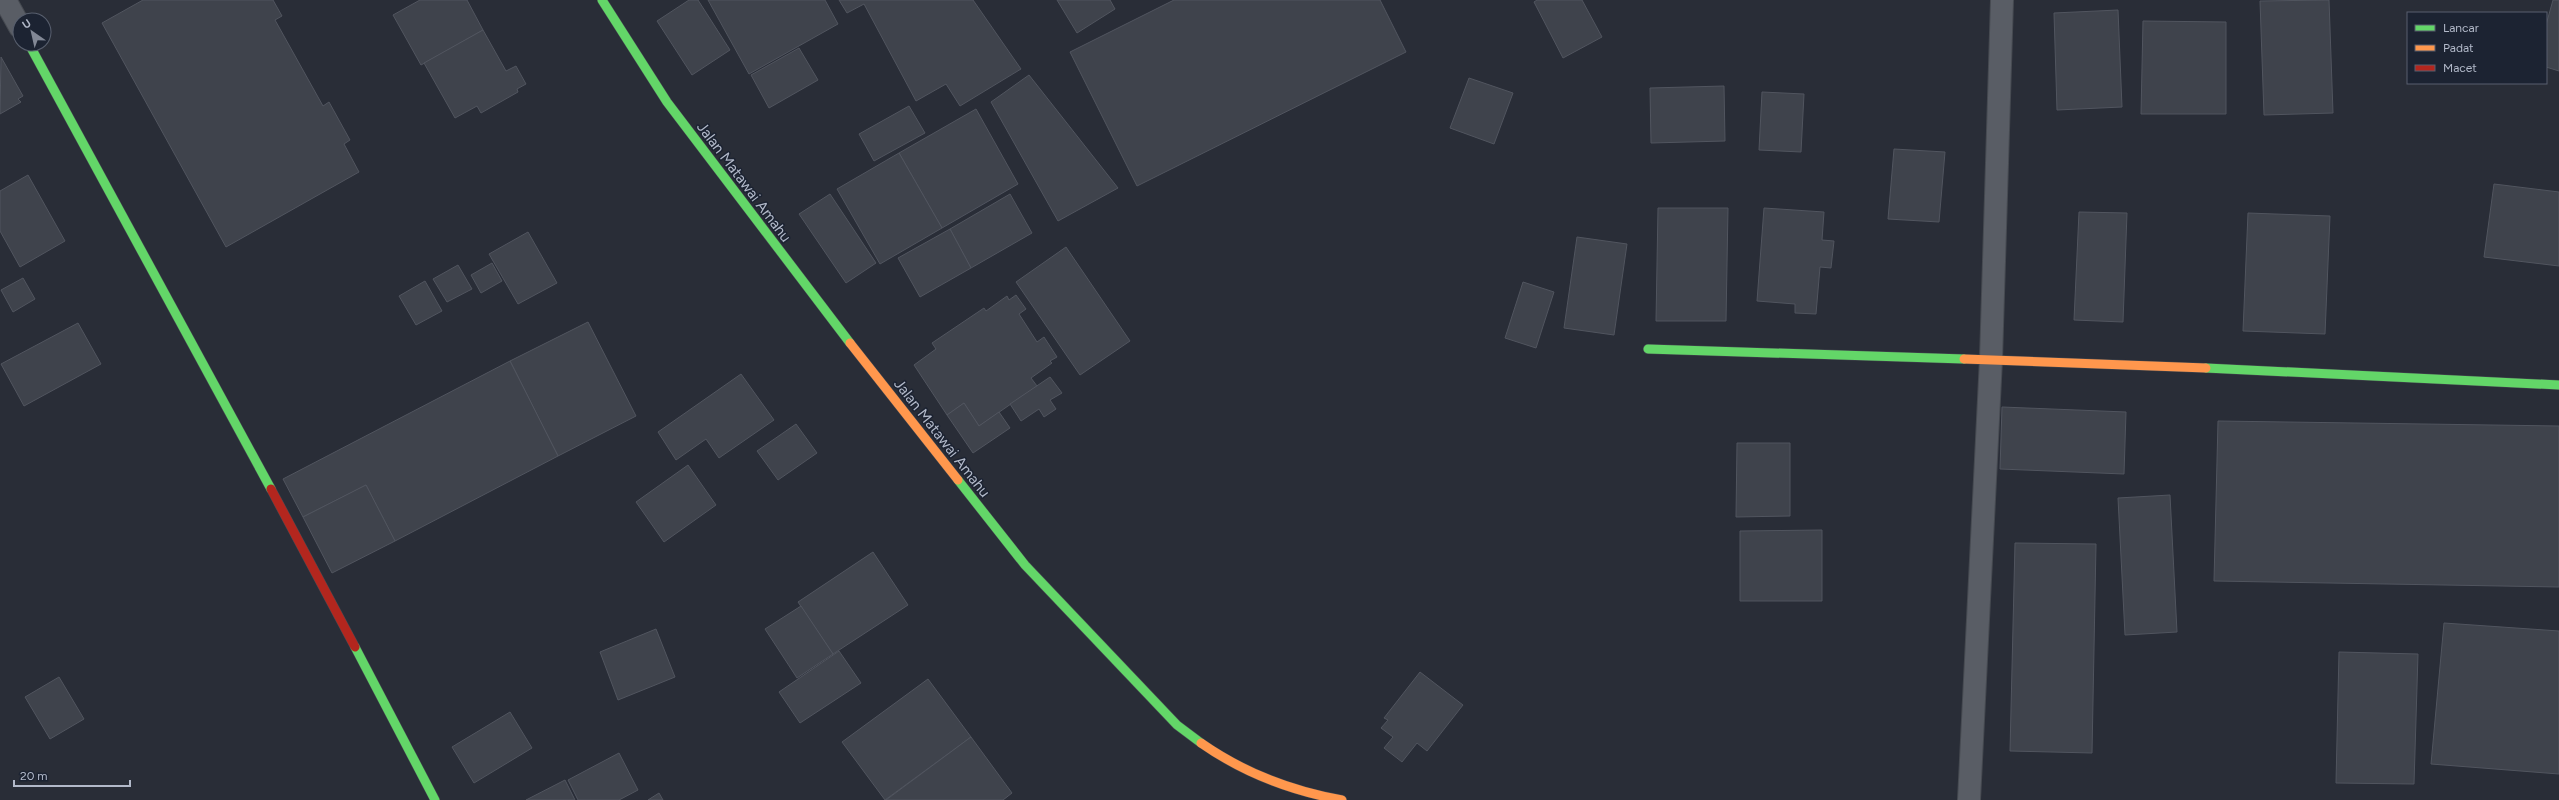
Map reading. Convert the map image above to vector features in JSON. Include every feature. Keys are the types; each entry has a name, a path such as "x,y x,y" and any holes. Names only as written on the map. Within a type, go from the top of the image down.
{"main road":[{"name":"Jalan Matawai Amahu","path":"602,0 667,102 777,250 1025,565 1183,729 1217,754 1268,781 1312,795 1342,800"},
{"path":"33,52 256,459 435,800"},
{"path":"1648,349 1991,359 2559,384"}],"street":[{"path":"0,2 5,0 12,13"},
{"path":"1969,800 1991,359 2002,0"}],"building":[{"path":"143,0 273,0 282,16 275,20 323,106 329,102 350,140 344,144 359,172 226,247 102,23"},
{"path":"420,0 467,0 483,30 421,65 393,15"},
{"path":"689,0 698,0 730,50 692,75 657,21"},
{"path":"708,0 825,0 838,24 749,74"},
{"path":"839,0 973,0 1021,69 960,106 946,84 916,101 864,4 847,13"},
{"path":"1057,0 1110,0 1115,9 1077,33"},
{"path":"1174,0 1380,0 1406,52 1137,186 1070,52"},
{"path":"1537,0 1582,0 1602,37 1563,58 1534,2"},
{"path":"2329,0 2333,113 2264,115 2260,1"},
{"path":"2553,0 2559,0 2559,71 2547,67 2547,21"},
{"path":"2118,10 2122,107 2057,110 2054,13"},
{"path":"2143,21 2226,22 2226,114 2141,114"},
{"path":"483,30 506,71 516,66 526,84 517,89 518,92 481,113 477,106 455,118 424,63"},
{"path":"799,48 818,80 769,108 751,75"},
{"path":"1,57 23,96 18,99 21,102 0,114"},
{"path":"1029,75 1118,188 1058,221 991,102"},
{"path":"1469,78 1513,93 1494,144 1450,128"},
{"path":"1724,86 1725,141 1651,143 1650,88"},
{"path":"1762,92 1804,94 1801,152 1759,150"},
{"path":"909,106 925,133 874,161 859,134"},
{"path":"976,109 1018,184 942,228 899,153"},
{"path":"1894,149 1945,152 1939,222 1888,219"},
{"path":"899,153 942,228 880,264 837,189"},
{"path":"28,175 65,241 20,267 0,231 0,191"},
{"path":"2494,184 2559,192 2559,266 2484,257"},
{"path":"830,194 876,263 846,283 799,214"},
{"path":"1010,194 1032,233 971,268 950,229"},
{"path":"1658,208 1728,208 1726,321 1656,321"},
{"path":"1764,208 1824,212 1822,240 1834,241 1831,268 1820,267 1816,314 1795,313 1795,304 1757,301"},
{"path":"2079,212 2127,213 2123,322 2074,320"},
{"path":"2248,213 2330,216 2325,334 2243,331"},
{"path":"950,229 971,268 920,297 898,258"},
{"path":"528,232 557,283 518,304 489,254"},
{"path":"1577,237 1627,244 1614,335 1564,328"},
{"path":"1066,247 1130,341 1080,375 1016,282"},
{"path":"492,263 502,281 481,293 471,275"},
{"path":"458,265 472,289 447,302 433,279"},
{"path":"23,278 35,299 13,312 1,290"},
{"path":"425,281 442,311 416,325 399,296"},
{"path":"1523,282 1554,292 1536,348 1505,338"},
{"path":"1016,295 1026,309 1019,314 1037,342 1044,337 1057,357 1050,361 1052,363 1031,378 1037,386 979,426 964,403 947,415 914,365 936,349 932,343 984,308 986,311 1007,296 1009,300"},
{"path":"588,322 636,416 558,456 510,361"},
{"path":"78,323 101,364 24,406 1,364"},
{"path":"510,361 558,456 395,541 366,485 303,517 283,479"},
{"path":"741,374 774,420 719,458 706,439 676,460 658,432"},
{"path":"1050,377 1062,393 1050,400 1056,409 1044,417 1039,409 1021,421 1010,404"},
{"path":"964,403 979,426 999,412 1010,428 973,453 947,415"},
{"path":"2002,407 2126,412 2124,474 2000,469"},
{"path":"2218,421 2559,426 2559,587 2214,581"},
{"path":"796,424 817,453 778,480 757,451"},
{"path":"1737,443 1790,443 1790,516 1736,517"},
{"path":"688,465 716,505 664,542 636,502"},
{"path":"366,485 395,541 332,573 303,517"},
{"path":"2170,495 2177,632 2125,635 2118,498"},
{"path":"1822,530 1822,601 1740,601 1740,531"},
{"path":"2015,543 2096,544 2092,753 2010,751"},
{"path":"873,552 908,605 833,654 798,602"},
{"path":"801,606 833,654 797,678 765,629"},
{"path":"2444,623 2559,631 2559,774 2431,764"},
{"path":"656,629 675,677 618,700 600,652"},
{"path":"839,651 861,683 800,723 779,692"},
{"path":"2339,652 2418,654 2414,784 2336,783"},
{"path":"1420,672 1463,705 1427,751 1417,743 1402,762 1384,748 1393,737 1381,728 1388,720 1384,718"},
{"path":"59,677 84,719 50,739 25,697"},
{"path":"928,679 971,737 885,800 842,742"},
{"path":"510,712 532,748 474,783 452,747"},
{"path":"971,737 1012,793 1003,800 886,800"},
{"path":"619,753 638,790 619,800 578,800 568,780"},
{"path":"565,780 575,800 526,800"},
{"path":"659,793 663,800 648,800"}],"traffic: fast":[{"path":"602,0 667,102 850,343"},
{"path":"33,52 271,489"},
{"path":"1648,349 1964,359"},
{"path":"2206,368 2559,385"},
{"path":"958,480 1025,565 1177,725 1201,743"},
{"path":"355,647 435,800"}],"traffic: slow":[{"path":"850,343 958,480"},
{"path":"1964,359 2206,368"},
{"path":"1201,743 1217,754 1268,779 1304,792 1342,800"}],"traffic: jam":[{"path":"271,489 355,647"}]}
